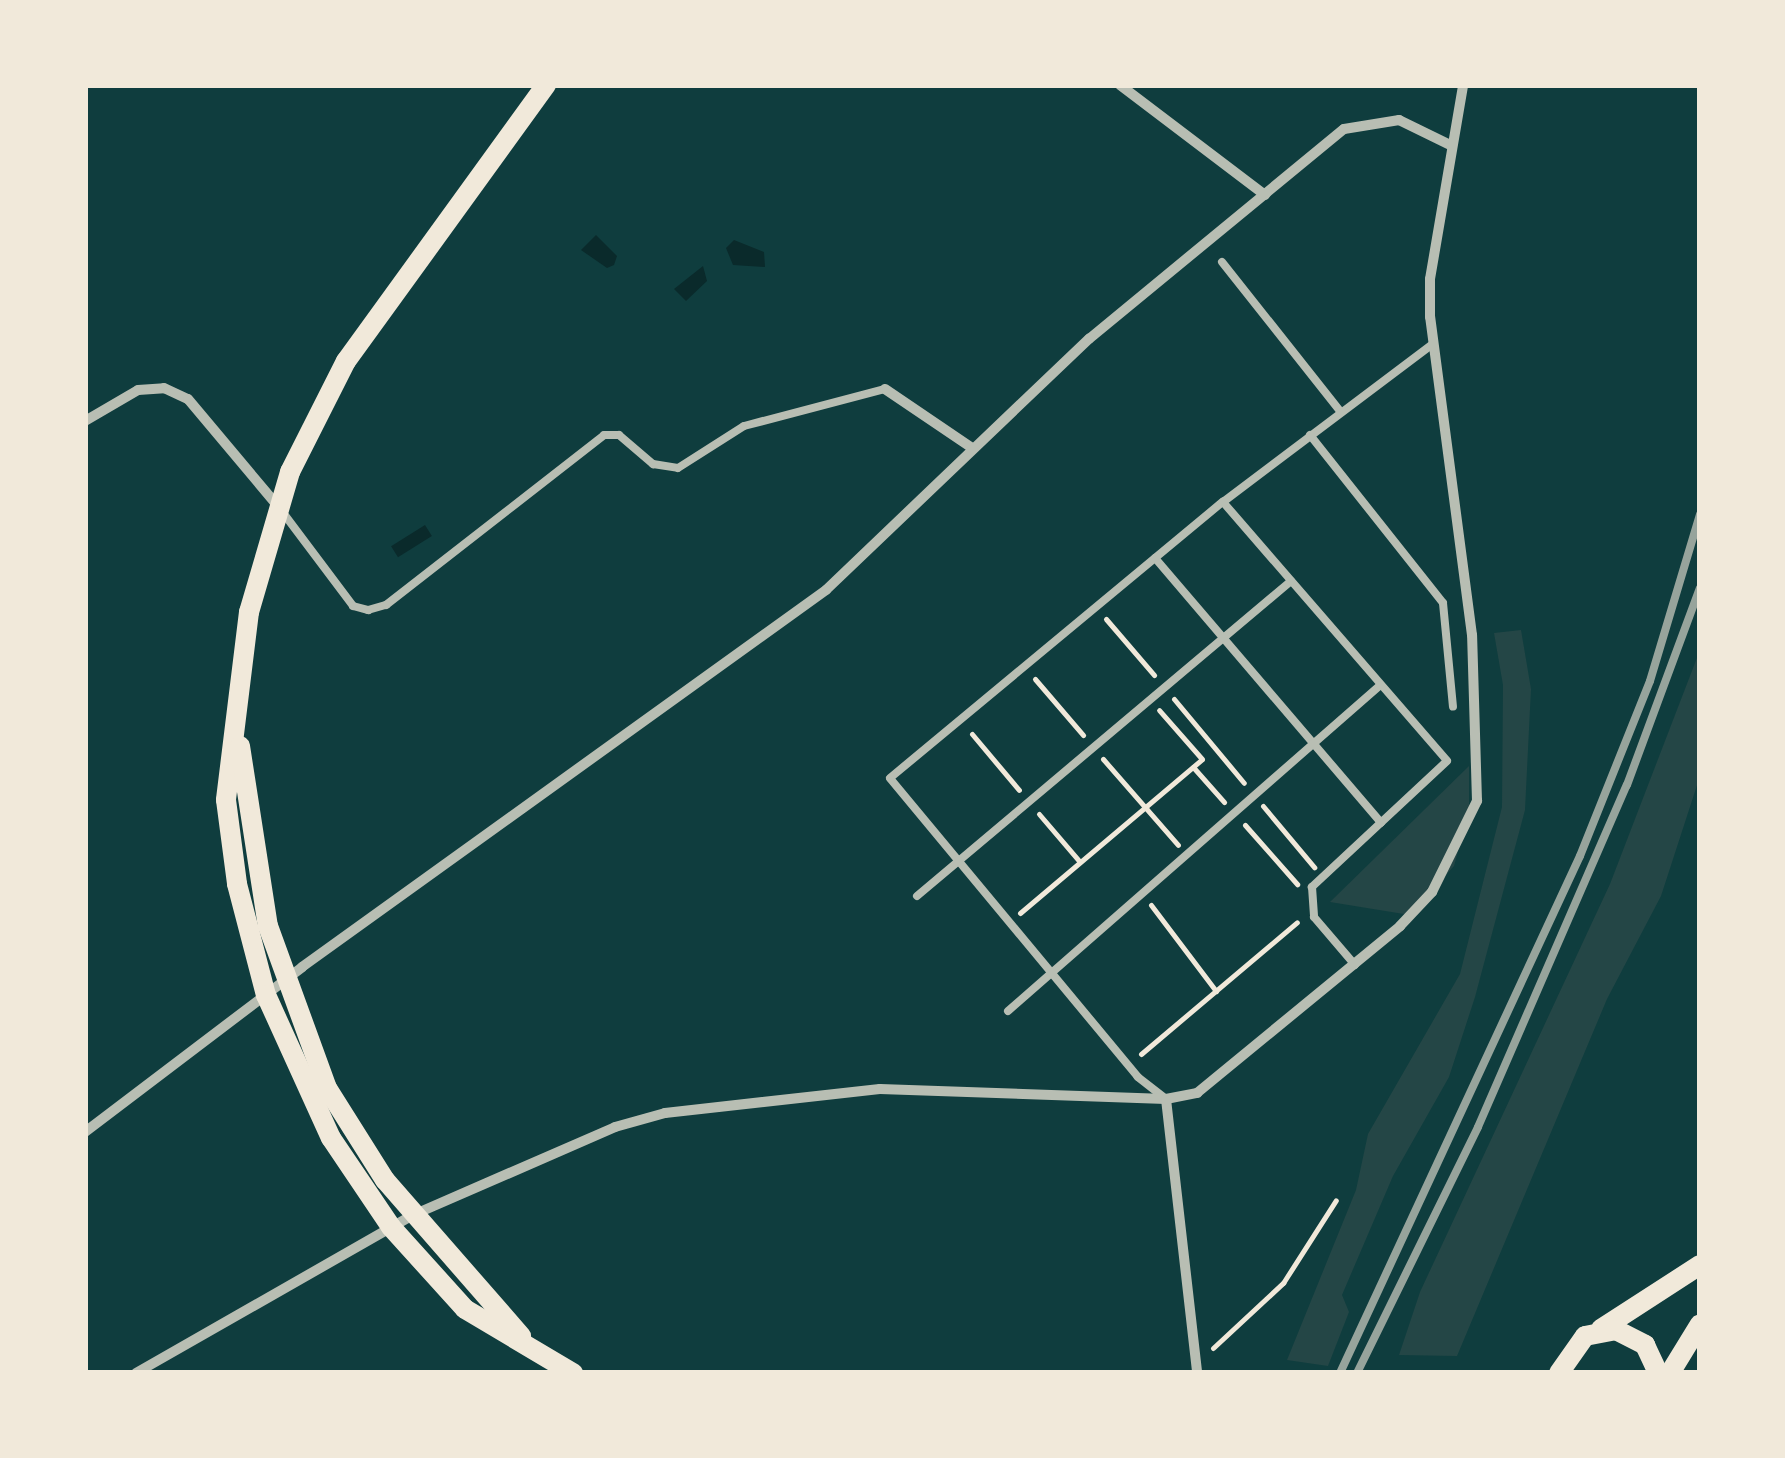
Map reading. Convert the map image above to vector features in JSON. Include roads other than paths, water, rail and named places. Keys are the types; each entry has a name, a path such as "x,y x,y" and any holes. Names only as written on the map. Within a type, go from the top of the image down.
{"main road":[{"path":"546,85 346,362 277,505 249,612 226,800 237,884 266,995 331,1138 390,1228 465,1309 573,1373"},
{"path":"237,726 268,926 284,981 327,1088 412,1215 524,1342"},
{"path":"1559,1373 1572,1346 1700,1265"},
{"path":"1670,1373 1700,1324"},
{"path":"1599,1330 1632,1335 1645,1345 1658,1373"}],"street":[{"path":"1120,85 1265,195"},
{"path":"136,1373 412,1215 615,1127 705,1105 880,1089 1166,1099 1197,1092 1355,965 1432,892 1477,801 1472,635 1434,344 1430,279 1462,85"},
{"path":"85,1132 284,981 826,590 1088,339 1344,129 1372,120 1399,120 1450,145"},
{"path":"85,421 138,390 164,388 188,400 277,505"},
{"path":"885,390 972,448"},
{"path":"1166,1099 1197,1368"}],"lane":[{"path":"1222,262 1340,411"},
{"path":"1166,1099 1128,1065 890,778 1223,502 1434,344"},
{"path":"277,505 353,606 368,610 386,605 604,435 619,434 654,464 678,468 744,426 885,390"},
{"path":"1310,435 1443,603 1453,707"},
{"path":"1223,502 1447,762 1312,887 1310,910 1355,965"},
{"path":"1155,558 1381,823"},
{"path":"916,896 1291,581"},
{"path":"1008,1011 1381,685"}],"railway":[{"path":"1340,1373 1580,856 1650,681 1700,514"},
{"path":"1357,1373 1478,1127 1627,785 1700,588"}]}
